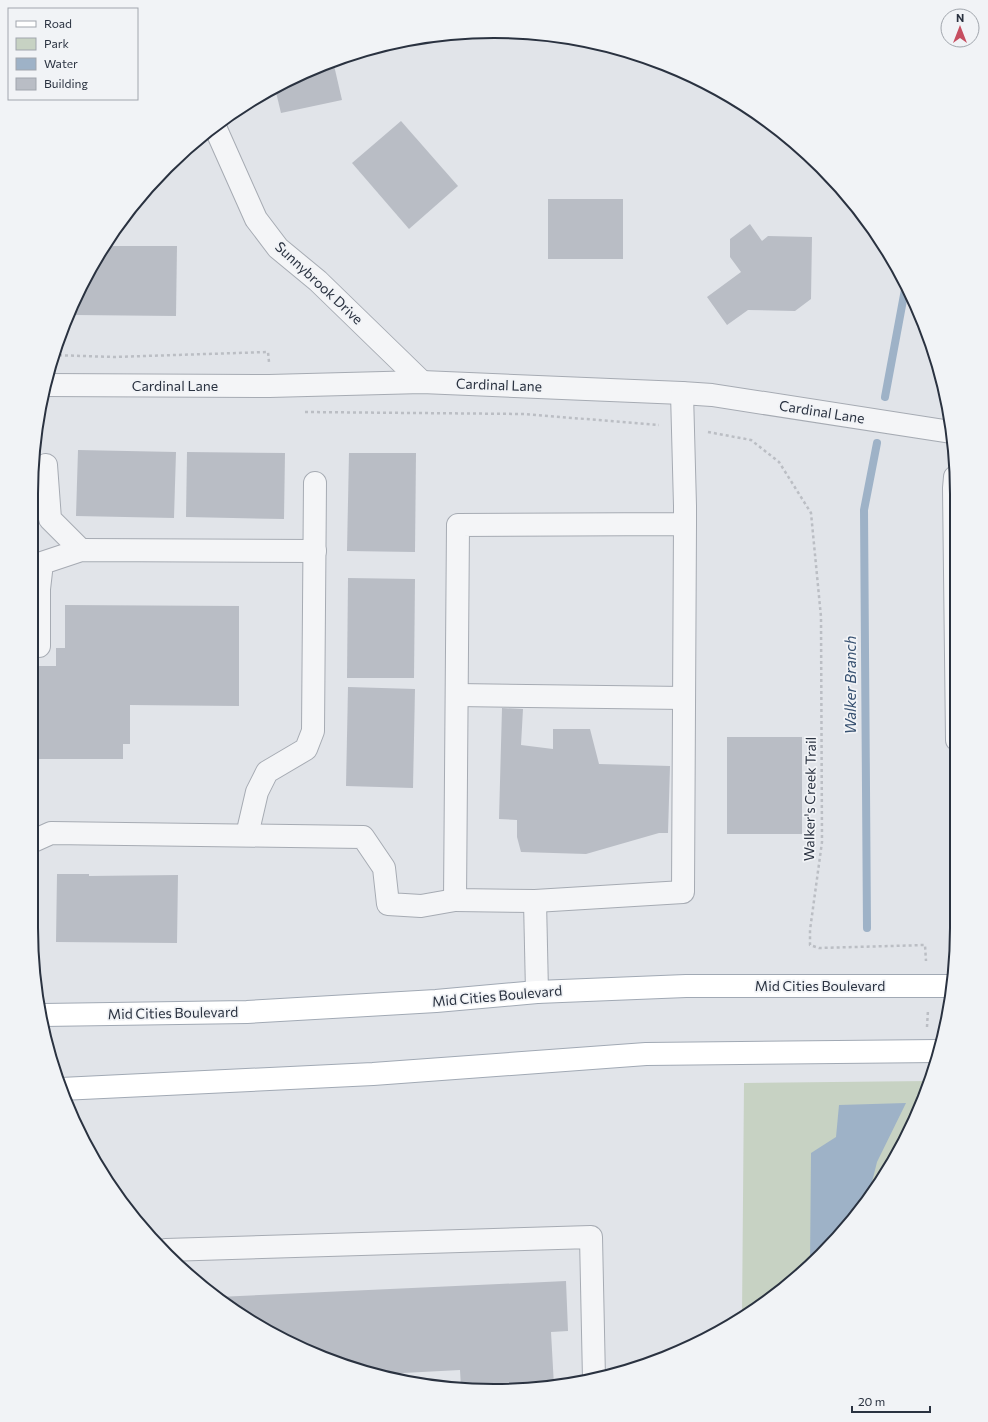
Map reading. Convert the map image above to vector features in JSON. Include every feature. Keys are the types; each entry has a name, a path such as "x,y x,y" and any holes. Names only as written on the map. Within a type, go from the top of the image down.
{"main road":[{"name":"Mid Cities Boulevard","path":"47,1015 247,1012 436,1001 536,992 686,986 946,986"},
{"path":"67,1089 373,1074 646,1054 933,1051"}],"street":[{"name":"Sunnybrook Drive","path":"217,131 256,220 278,248 318,281 422,382"},
{"name":"Cardinal Lane","path":"52,385 270,386 422,382 682,393 712,395 946,431"},
{"path":"38,839 52,833 363,837 384,868 388,904 422,906 455,900 535,901 683,892 684,524 682,393"},
{"path":"46,465 50,518 81,550"},
{"path":"248,835 257,792 266,772 306,749 313,731 315,482"},
{"path":"455,900 458,525 684,524"},
{"path":"39,646 39,589 42,563 81,550 315,551"},
{"path":"457,695 684,698"},
{"path":"535,901 536,992"},
{"path":"172,1250 592,1237 594,1372"}],"path":[{"name":"Walker's Creek Trail","path":"751,440 779,462 811,513 821,617 822,842 810,930 810,945 819,948 925,945 933,1050"}],"green space":[{"path":"924,1081 903,1130 889,1156 856,1206 837,1229 795,1271 772,1290 742,1310 744,1083"}],"water":[{"path":"906,1103 877,1162 872,1183 856,1206 837,1229 810,1256 811,1153 836,1137 839,1105"}],"building":[{"path":"334,67 342,100 281,113 276,93"},
{"path":"401,121 458,186 409,229 352,163"},
{"path":"548,199 623,199 623,259 548,259"},
{"path":"750,224 762,241 768,236 812,237 811,299 795,311 748,310 727,325 707,297 741,272 730,257 730,239"},
{"path":"112,246 177,246 176,316 75,315 85,292"},
{"path":"78,450 176,452 174,518 76,516"},
{"path":"187,452 285,453 284,519 186,517"},
{"path":"349,453 416,453 415,552 347,551"},
{"path":"348,578 415,579 414,678 347,678"},
{"path":"65,605 239,606 239,706 130,705 130,744 123,744 123,759 38,759 38,666 56,666 56,648 65,648"},
{"path":"348,687 415,689 413,788 346,786"},
{"path":"502,708 523,709 521,745 553,749 553,729 590,729 599,764 670,766 668,833 659,833 586,854 521,852 517,837 517,820 499,819"},
{"path":"727,737 802,737 802,834 727,834"},
{"path":"57,874 89,874 89,876 178,875 177,943 56,942"},
{"path":"566,1281 568,1331 551,1332 554,1380 494,1384 461,1383 460,1370 398,1373 347,1360 292,1337 266,1323 226,1297"}],"waterway":[{"name":"Walker Branch","path":"885,397 904,294"},
{"name":"Walker Branch","path":"867,928 864,510 877,443"}]}
